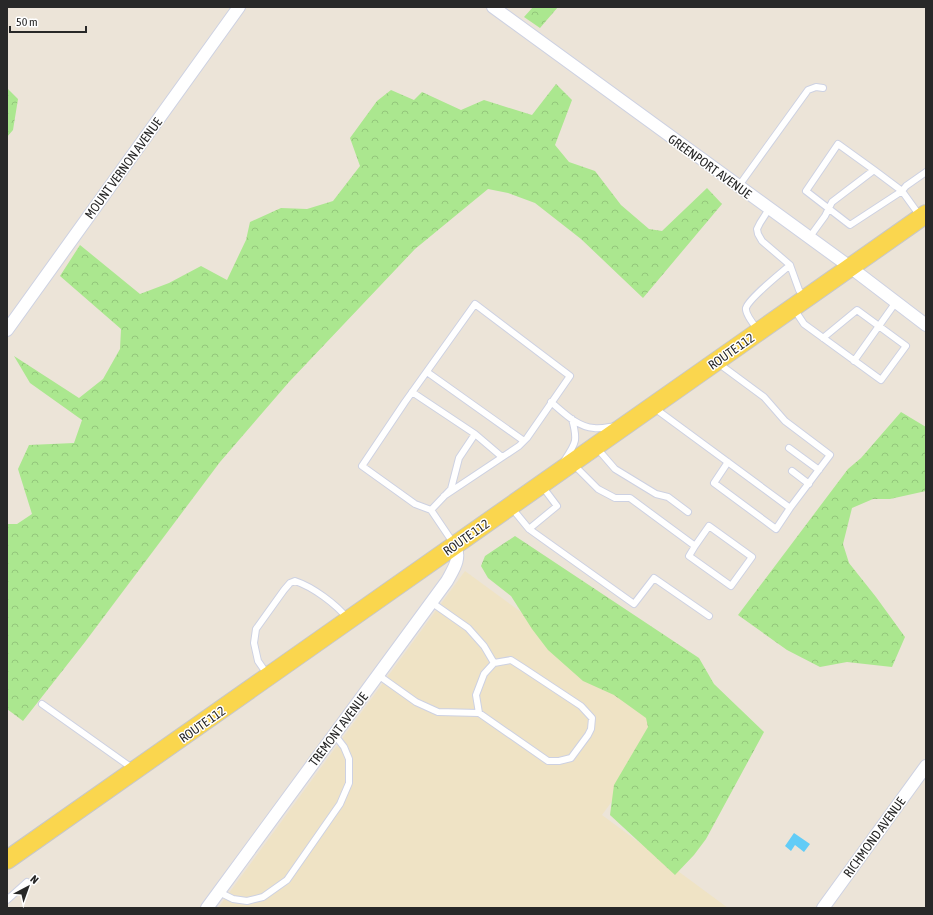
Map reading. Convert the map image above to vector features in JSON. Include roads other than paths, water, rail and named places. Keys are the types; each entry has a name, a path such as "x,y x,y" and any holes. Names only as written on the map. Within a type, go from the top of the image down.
{"main road":[{"name":"ROUTE 112","path":"7,860 924,216"}],"street":[{"name":"MOUNT VERNON AVENUE","path":"7,330 239,7"},
{"name":"GREENPORT AVENUE","path":"493,7 850,267 926,325"},
{"name":"TREMONT AVENUE","path":"207,908 447,581 457,563 458,556 455,545"},
{"name":"RICHMOND AVENUE","path":"823,908 926,766"}],"lane":[{"path":"738,186 808,90 816,87 823,88"},
{"path":"924,216 902,191 838,144 806,191 850,225 902,191 906,186 926,172"},
{"path":"809,238 825,216 832,202 874,170"},
{"path":"769,209 760,222 757,229 758,234 762,241 790,266 799,290 799,303 804,324 823,338 854,360 881,380 906,346 857,310 823,338"},
{"path":"759,331 746,308 752,299 790,266"},
{"path":"854,360 896,302"},
{"path":"444,496 519,446 570,376 475,304 412,392 362,466 415,504 431,510 455,545"},
{"path":"716,361 764,397 785,421 830,455 776,528 714,483 728,462"},
{"path":"427,372 524,441"},
{"path":"412,392 475,434 502,457"},
{"path":"551,402 572,419 586,427 593,428 626,425"},
{"path":"652,406 790,508"},
{"path":"529,529 557,506 548,480 574,446 576,433 572,419"},
{"path":"431,510 450,488 459,458 475,434"},
{"path":"595,446 616,469 656,494 668,497 688,512"},
{"path":"789,448 819,470"},
{"path":"572,463 598,489 615,498 630,498 696,546"},
{"path":"792,471 809,484"},
{"path":"510,506 529,529 634,604 654,578 709,616"},
{"path":"709,526 752,557 731,586 689,556 696,546 709,526"},
{"path":"269,677 258,661 254,643 256,629 290,584 295,581 306,585 342,611 349,620"},
{"path":"431,602 468,628 484,646 494,664"},
{"path":"378,675 416,702 438,712 479,713 548,761 559,761 571,758 591,729 592,718 582,706 511,660 494,664 484,674 476,695 479,713"},
{"path":"42,704 136,770"},
{"path":"218,892 233,899 247,901 263,897 287,880 340,804 349,782 349,758 344,746 334,734"},
{"path":"7,900 27,882"}],"water":[{"path":"794,833 810,844 804,852 795,845 791,851 785,846"}]}
